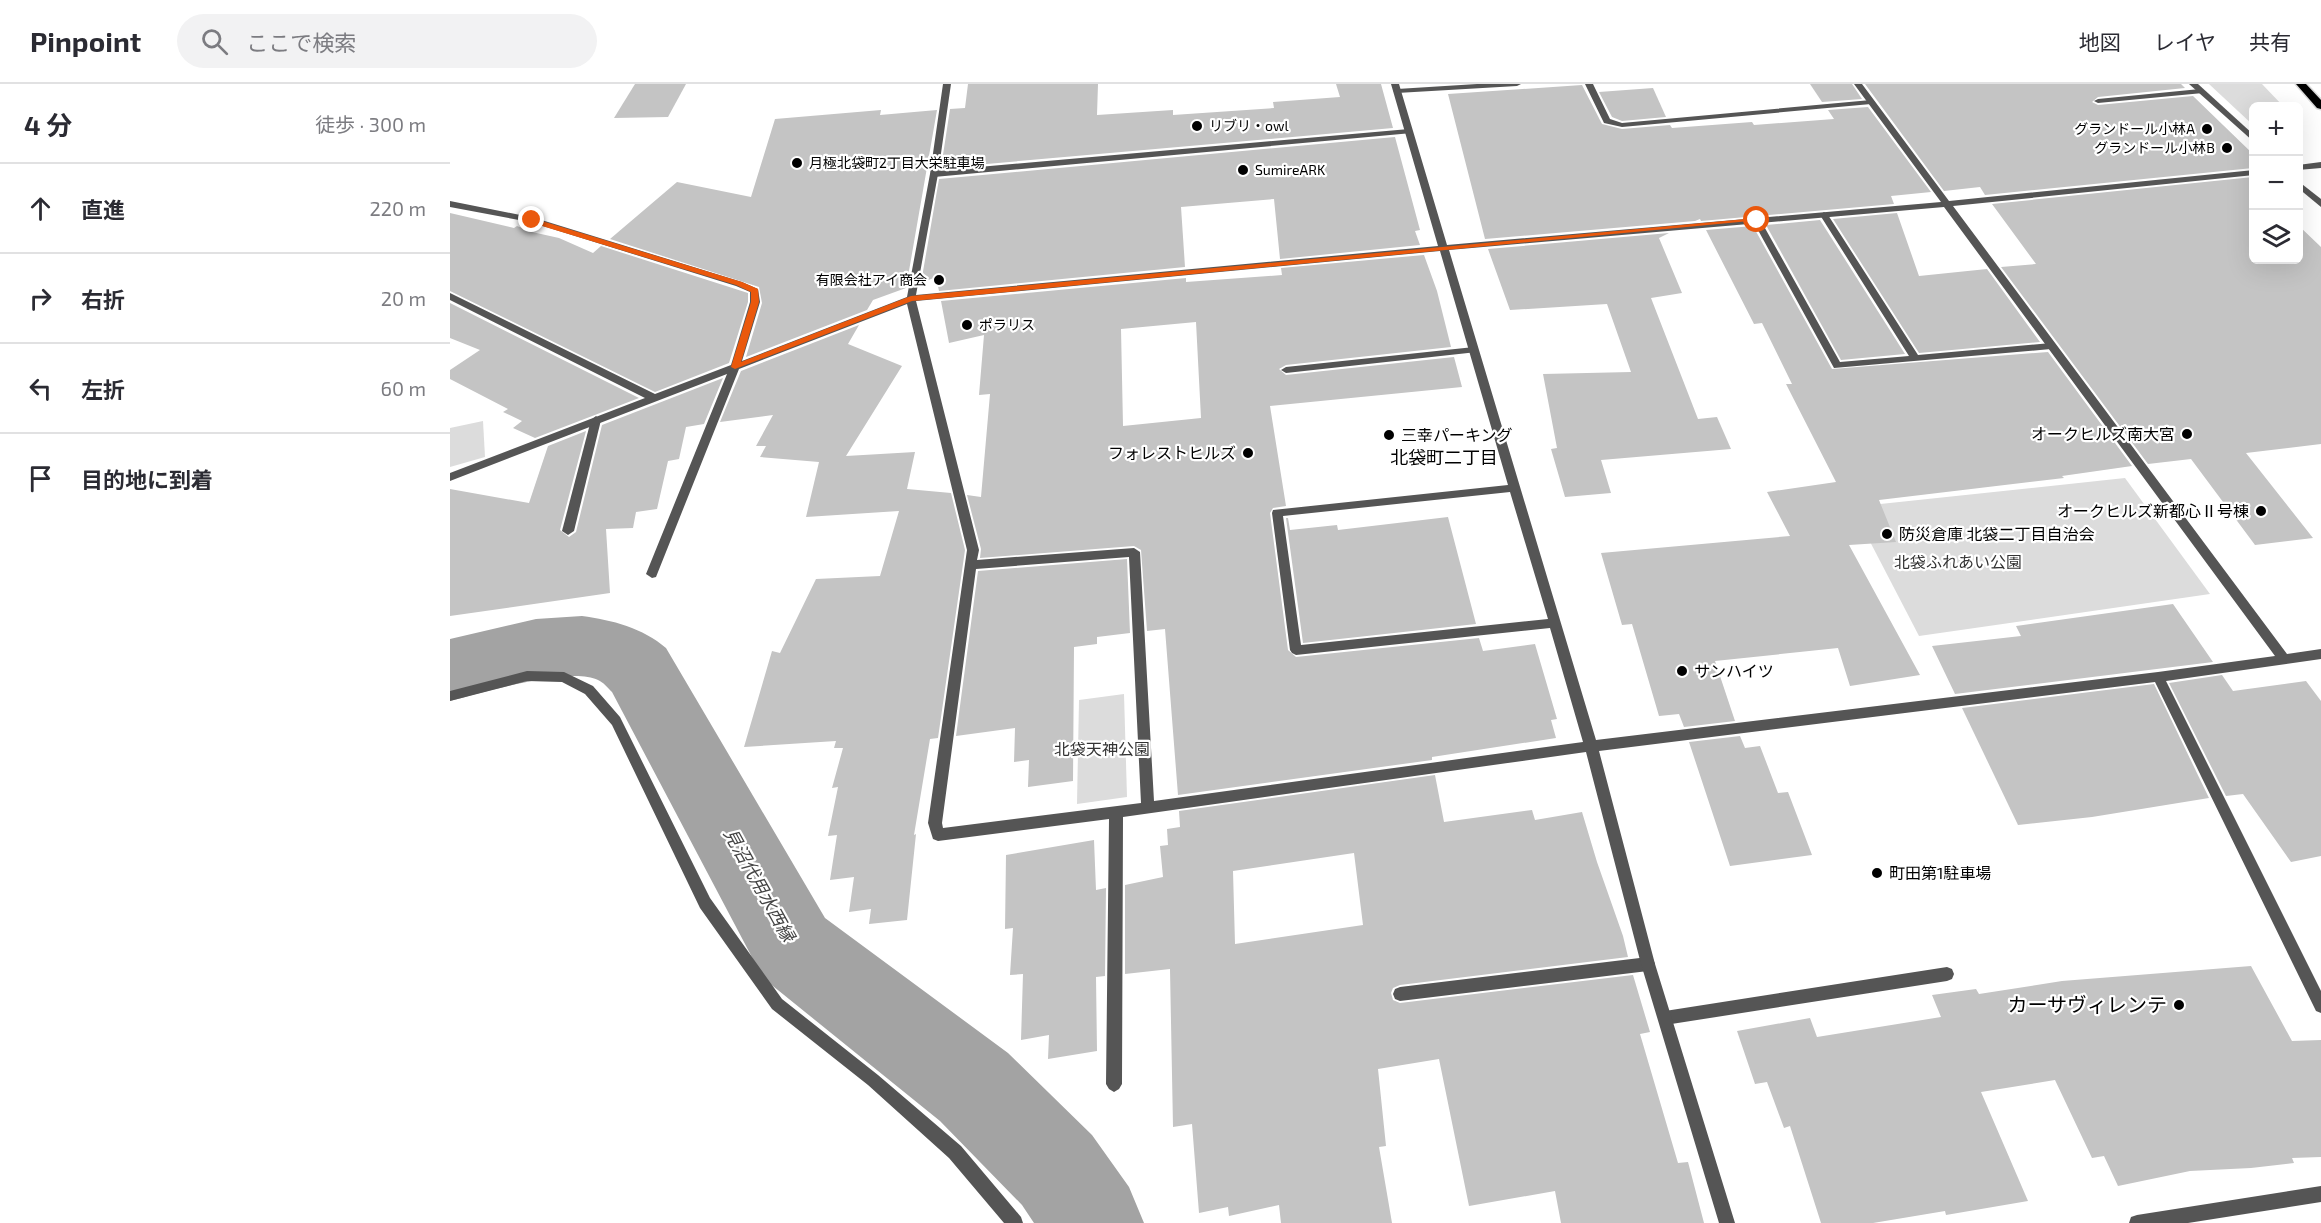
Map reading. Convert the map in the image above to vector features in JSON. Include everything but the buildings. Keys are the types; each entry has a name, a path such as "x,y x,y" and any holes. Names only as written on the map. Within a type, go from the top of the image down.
{"main road":[{"path":"2301,84 2321,106"}],"street":[{"path":"947,84 934,174 911,298 973,550 935,823 938,835 1591,746 2158,677 2321,654"},
{"path":"1517,84 1396,88 1591,746 1648,964 1727,1223"},
{"path":"1589,84 1607,121 1622,125 1871,102"},
{"path":"1858,84 2284,659"},
{"path":"2193,84 2249,136"},
{"path":"2098,101 2200,91"},
{"path":"934,174 1409,131"},
{"path":"2303,167 2321,165"},
{"path":"450,477 911,298 1946,204 2249,172"},
{"path":"2303,188 2321,204"},
{"path":"450,204 532,220 739,284 755,291 755,302 735,367 652,574"},
{"path":"1824,215 1916,359"},
{"path":"1757,220 1837,366 2051,346"},
{"path":"450,296 654,398"},
{"path":"1286,370 1474,350"},
{"path":"568,531 596,420"},
{"path":"1514,488 1277,513 1296,650 1554,623"},
{"path":"971,565 1134,552 1148,808"},
{"path":"450,696 528,676 564,677 588,690 616,721 705,903 777,1004 873,1080 955,1152 1015,1223"},
{"path":"2158,677 2321,1006"},
{"path":"1114,1084 1116,812"},
{"path":"1401,994 1648,964"},
{"path":"1665,1018 1947,974"},
{"path":"2137,1223 2321,1194"}],"green space":[{"path":"2209,84 2262,84 2279,102 2249,102 2249,121"},
{"path":"483,421 485,457 450,467 450,428"},
{"name":"北袋ふれあい公園","path":"2125,478 2210,594 1919,636 1852,507"},
{"name":"北袋天神公園","path":"1124,694 1127,797 1077,804 1079,700"}],"waterway":[{"name":"見沼代用水西縁","path":"450,670 513,654 560,647 603,649 631,663 639,670 794,948 974,1087 1057,1170 1093,1223"}],"place":[{"name":"リブリ・owl","path":"1197,126"},
{"name":"グランドール小林A","path":"2207,129"},
{"name":"グランドール小林B","path":"2227,148"},
{"name":"月極北袋町2丁目大栄駐車場","path":"797,163"},
{"name":"SumireARK","path":"1243,170"},
{"name":"有限会社アイ商会","path":"939,280"},
{"name":"ポラリス","path":"967,325"},
{"name":"オークヒルズ南大宮","path":"2187,434"},
{"name":"三幸パーキング","path":"1389,435"},
{"name":"フォレストヒルズ","path":"1248,453"},
{"name":"オークヒルズ新都心Ⅱ号棟","path":"2261,511"},
{"name":"防災倉庫 北袋二丁目自治会","path":"1887,534"},
{"name":"サンハイツ","path":"1682,671"},
{"name":"町田第1駐車場","path":"1877,873"},
{"name":"カーサヴィレンテ","path":"2179,1005"}],"district":[{"name":"北袋町二丁目","path":"1444,458"}],"route":[{"path":"532,220 739,284 755,291 755,302 735,367 911,298 1757,220"}]}
